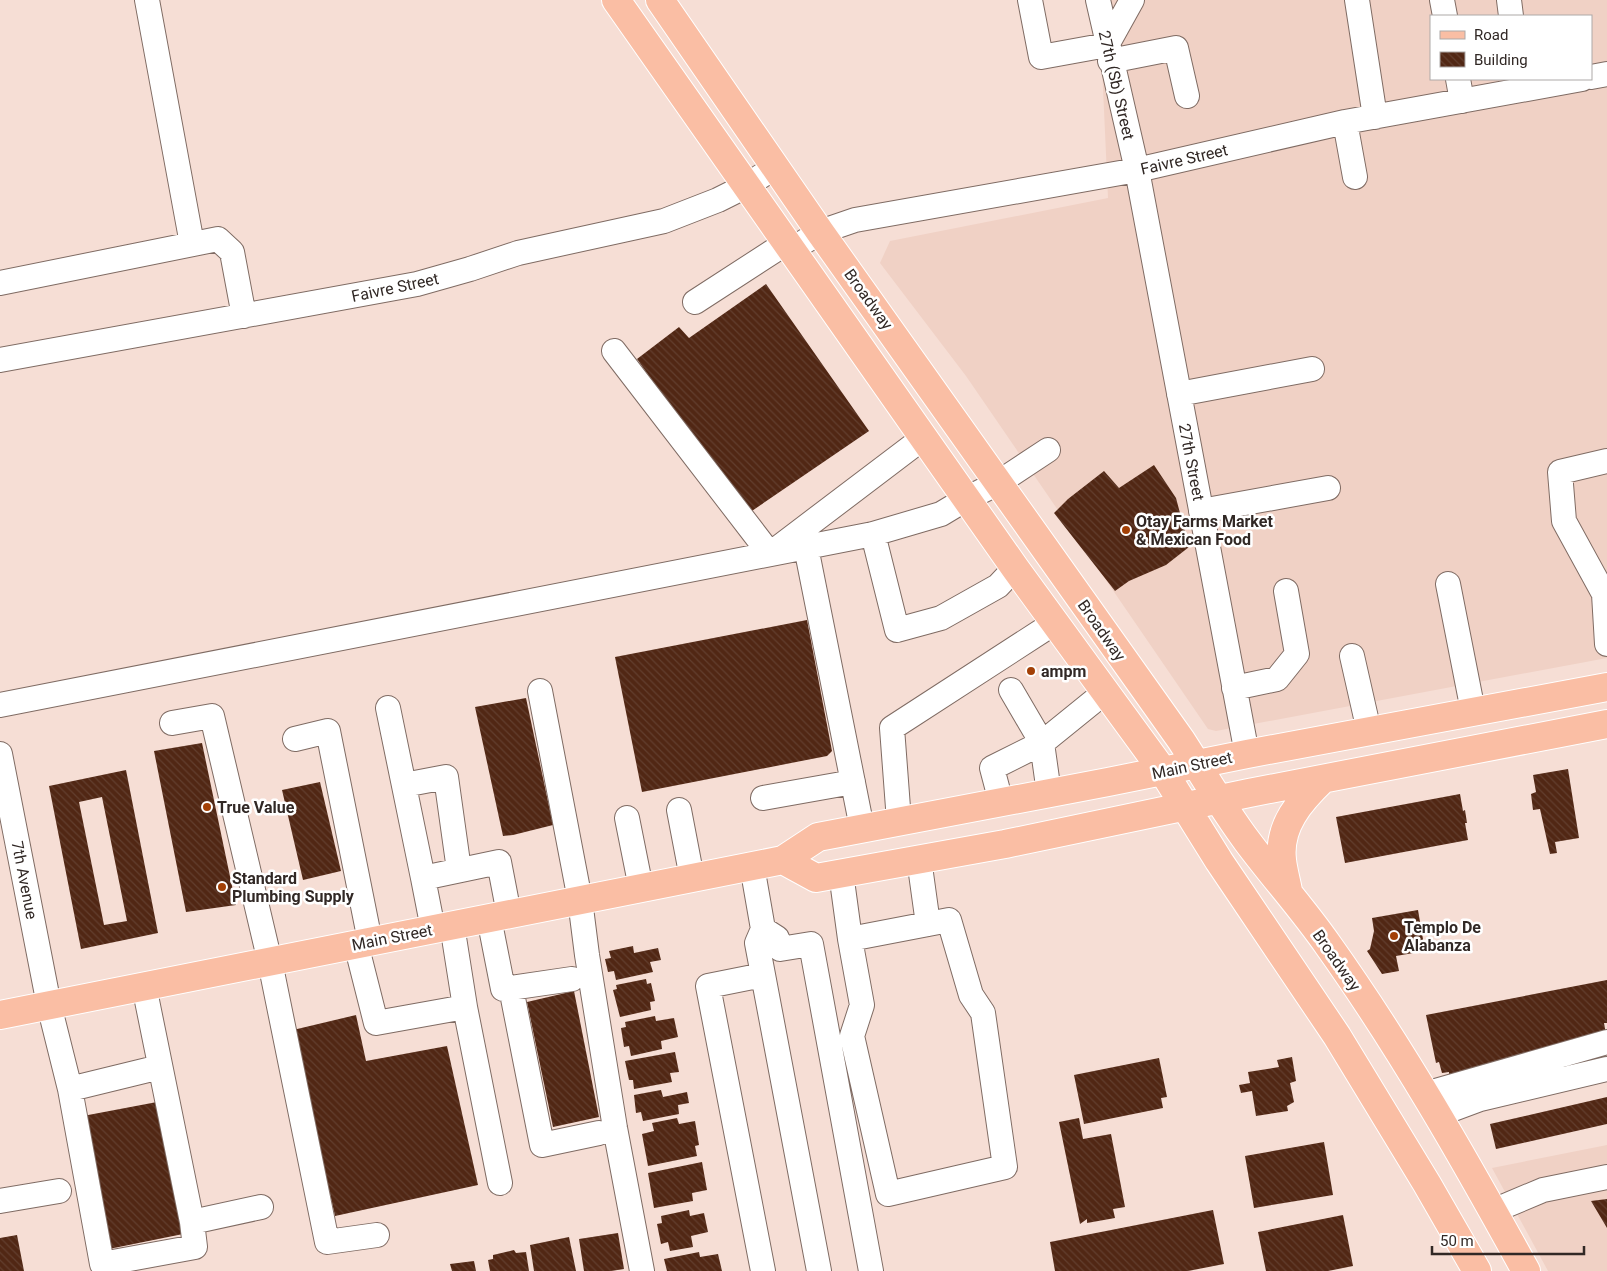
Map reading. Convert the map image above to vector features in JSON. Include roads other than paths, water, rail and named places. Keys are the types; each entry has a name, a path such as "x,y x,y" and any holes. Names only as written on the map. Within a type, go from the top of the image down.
{"main road":[{"name":"Broadway","path":"616,0 966,499 1162,771 1336,1036 1427,1184 1477,1271"},
{"name":"Broadway","path":"660,0 820,232 1196,764 1218,800 1247,841 1328,944 1456,1145 1526,1271"},
{"name":"Main Street","path":"0,1014 783,860 818,837 862,828 1369,730 1607,687"},
{"path":"783,860 816,878 1005,844 1323,779 1607,724"},
{"path":"1289,894 1282,858 1286,828 1292,814 1303,799 1323,779"}],"street":[{"path":"147,0 192,244"},
{"path":"1030,0 1041,57 1176,48 1187,96"},
{"name":"27th (Sb) Street","path":"1098,0 1137,170"},
{"path":"1109,53 1132,0"},
{"path":"1357,0 1375,117"},
{"path":"1442,0 1445,15"},
{"path":"1508,0 1512,15"},
{"path":"1592,77 1607,74"},
{"name":"Faivre Street","path":"695,302 788,247 820,232 855,220 1137,170 1345,122 1375,117 1460,90 1570,80"},
{"path":"1345,122 1356,177"},
{"name":"Faivre Street","path":"0,360 417,284 470,270 518,253 664,221 708,205 746,186 775,167"},
{"name":"27th Street","path":"1137,170 1247,754"},
{"path":"0,283 218,239 232,252 244,316"},
{"path":"614,351 770,554"},
{"path":"1179,394 1312,369"},
{"path":"770,554 923,438"},
{"path":"0,705 873,534 940,514 998,483 1048,450"},
{"path":"1607,461 1560,472 1564,521 1606,593 1607,644"},
{"path":"1201,511 1328,488"},
{"path":"873,534 897,630 941,618 998,586 1015,568"},
{"path":"806,547 862,828"},
{"path":"1448,584 1473,711"},
{"path":"1234,688 1277,679 1297,654 1286,591"},
{"path":"899,821 892,728 1054,623"},
{"path":"1352,656 1369,730"},
{"path":"1011,690 1042,743 1049,793"},
{"path":"540,691 580,900 613,1118 642,1271"},
{"path":"1001,802 992,768 1042,743 1105,692"},
{"path":"388,708 423,878 442,927 465,1007 500,1183"},
{"path":"172,723 212,716 270,962 327,1242 377,1236"},
{"path":"295,739 328,731 376,1022 465,1007"},
{"name":"7th Avenue","path":"0,754 3,790 49,1005 70,1088 102,1264 196,1247 192,1222"},
{"path":"404,785 446,777 459,870"},
{"path":"763,798 853,782"},
{"path":"679,810 692,878"},
{"path":"627,818 641,888"},
{"path":"918,859 928,924"},
{"path":"423,878 499,862 499,916 503,990 572,979"},
{"path":"752,866 762,929 757,944 759,982 819,1271"},
{"path":"841,873 850,939 862,1005 852,1036 888,1194 1005,1167 983,1013 971,995 949,920 850,939"},
{"path":"762,929 778,938 780,950 811,944 871,1271"},
{"path":"759,982 708,986 763,1271"},
{"path":"144,986 192,1222 261,1207"},
{"path":"511,988 542,1145 599,1132"},
{"path":"1431,1105 1607,1042"},
{"path":"70,1088 160,1067"},
{"path":"1431,1105 1480,1099 1607,1069"},
{"path":"1493,1211 1543,1190 1607,1177"},
{"path":"0,1201 59,1191"}],"place":[{"name":"Otay Farms Market & Mexican Food","path":"1126,530"},
{"name":"ampm","path":"1031,671"},
{"name":"True Value","path":"207,807"},
{"name":"Standard Plumbing Supply","path":"222,887"},
{"name":"Templo De Alabanza","path":"1394,936"}]}
